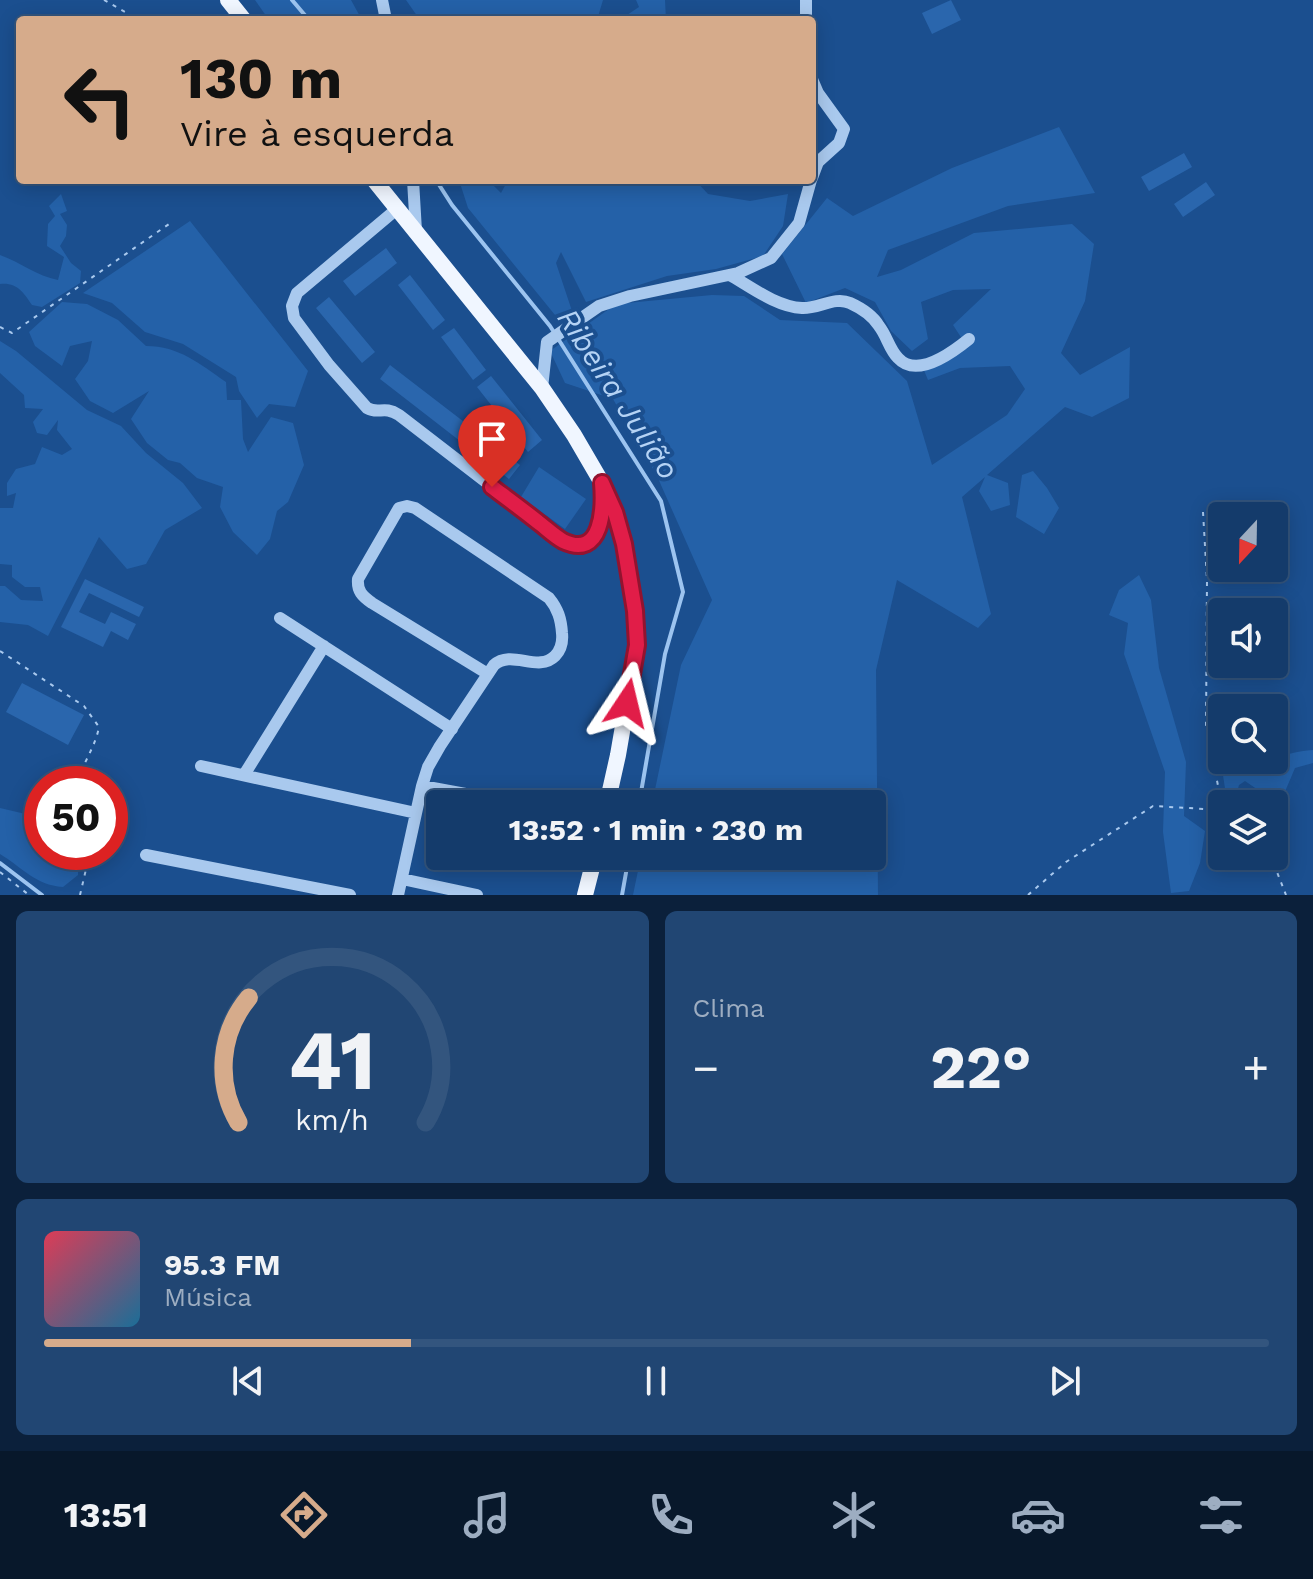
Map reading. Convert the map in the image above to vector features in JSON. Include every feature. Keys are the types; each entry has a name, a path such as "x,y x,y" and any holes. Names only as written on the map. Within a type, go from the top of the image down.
{"main road":[{"path":"228,0 241,16"},
{"path":"377,184 542,388 574,435 615,512 624,544 637,645 610,790"},
{"path":"585,895 591,870"}],"lane":[{"path":"816,88 844,129 839,143 818,162 816,168"},
{"path":"413,184 416,231"},
{"path":"542,388 547,342 599,306 630,296 730,275 771,258 799,223 811,184"},
{"path":"398,208 297,293 292,306 294,318 313,345 367,408 374,412 386,409 399,415 564,541 585,543 598,530 604,501 602,483"},
{"path":"730,275 794,307 806,308 841,300 849,303 879,324 900,361 909,364 934,362 954,352 969,339"},
{"path":"398,895 428,767 452,729 500,660 550,661 560,651 563,642 557,608 549,598 415,508 399,508 358,579 357,587 362,596 488,674"},
{"path":"280,618 452,729"},
{"path":"244,775 324,646"},
{"path":"201,766 416,813"},
{"path":"422,786 444,790"},
{"path":"146,855 350,895"},
{"path":"402,879 477,895"}],"path":[{"path":"104,0 132,16"},
{"path":"0,327 12,333 169,224"},
{"path":"1203,512 1207,596 1206,727 1219,790"},
{"path":"0,651 84,706 99,727 96,741 83,766"},
{"path":"1028,895 1066,862 1153,806 1208,809"},
{"path":"80,895 86,870"},
{"path":"1276,870 1286,895"},
{"path":"0,872 29,895"}],"shaded area":[{"path":"255,0 351,0 360,16 266,16"},
{"path":"406,0 603,0 598,16 417,16"},
{"path":"636,0 665,0 666,16 623,16 639,7"},
{"path":"1059,127 1095,193 1008,206 888,250 877,277 901,270 974,233 1072,224 1094,244 1085,301 1061,353 1080,375 1130,347 1129,398 1092,417 1065,407 987,475 1008,483 1010,505 991,511 979,491 985,477 962,497 991,614 978,628 897,580 876,670 877,790 655,790 681,665 712,600 657,476 613,399 565,383 550,351 616,304 712,295 744,296 780,320 847,323 907,381 932,465 1007,415 1025,389 1010,366 960,368 928,380 923,368 943,354 968,348 953,325 991,289 953,290 921,302 928,339 912,351 891,331 875,302 845,288 806,303 782,254 827,198 853,216 952,168"},
{"path":"460,184 492,184 501,193 506,184 699,184 708,194 750,201 788,194 783,226 763,256 716,269 667,276 586,302 561,252 556,263 574,317 555,315 468,208"},
{"path":"61,194 67,211 60,214 67,225 66,236 60,246 71,263 81,271 80,283 42,307 32,305 15,287 0,284 0,255 58,280 64,257 47,246 48,224 55,216 49,206"},
{"path":"190,221 308,371 295,407 269,404 257,418 239,391 236,377 183,344 145,332 112,303 83,293"},
{"path":"62,302 87,304 118,320 146,346 179,353 226,382 227,400 241,400 243,439 248,452 271,417 293,423 304,465 288,502 277,511 270,539 257,555 233,532 220,507 223,487 197,478 180,463 168,460 147,443 131,419 149,391 113,413 90,401 75,379 88,361 92,341 70,346 62,366 35,346 29,332"},
{"path":"0,341 87,410 121,426 146,453 183,483 202,508 165,530 146,564 127,569 99,537 48,636 28,625 0,622 0,586 5,586 21,600 43,601 40,587 25,587 12,577 12,565 0,564 0,508 13,508 16,493 7,496 7,483 16,469 35,464 42,447 62,455 72,449 57,430 58,420 47,435 37,433 33,422 43,409 25,408 24,395 0,373"},
{"path":"539,467 586,499 565,529 521,497"},
{"path":"1033,471 1059,508 1044,534 1016,517 1022,475"},
{"path":"1139,575 1151,600 1159,668 1186,762 1184,816 1205,831 1200,863 1189,891 1171,893 1163,832 1165,772 1124,654 1128,623 1109,615 1119,590"},
{"path":"1313,750 1313,763 1295,768 1286,790 1258,790 1245,781 1238,790 1225,790 1223,774 1288,774 1288,754"},
{"path":"0,808 24,814 24,870 78,870 78,875 63,887 53,886 37,879 0,854"},
{"path":"638,870 878,870 878,895 633,895"}],"building":[{"path":"951,0 961,20 932,34 922,13"},
{"path":"1184,153 1192,167 1149,191 1141,177"},
{"path":"1206,182 1215,195 1183,217 1174,204"},
{"path":"386,248 397,263 355,296 343,281"},
{"path":"410,275 445,320 433,330 398,285"},
{"path":"329,297 375,352 362,363 316,308"},
{"path":"454,328 486,370 473,380 441,337"},
{"path":"390,365 520,465 509,479 380,379"},
{"path":"491,376 542,440 528,452 477,387"},
{"path":"85,579 144,607 139,617 89,593 79,612 105,624 111,612 136,624 128,640 111,631 103,647 61,627"},
{"path":"22,683 84,715 68,745 6,712"}],"waterway":[{"name":"Ribeira Julião","path":"292,0 306,16"},
{"name":"Ribeira Julião","path":"439,184 550,326 661,501 683,592 665,654 641,790"},
{"path":"0,863 42,895"},
{"name":"Ribeira Julião","path":"622,895 626,870"}],"route":[{"path":"492,487 560,539 577,544 588,541 600,526 604,501 602,483 624,544 635,611 637,645 627,703"}]}
